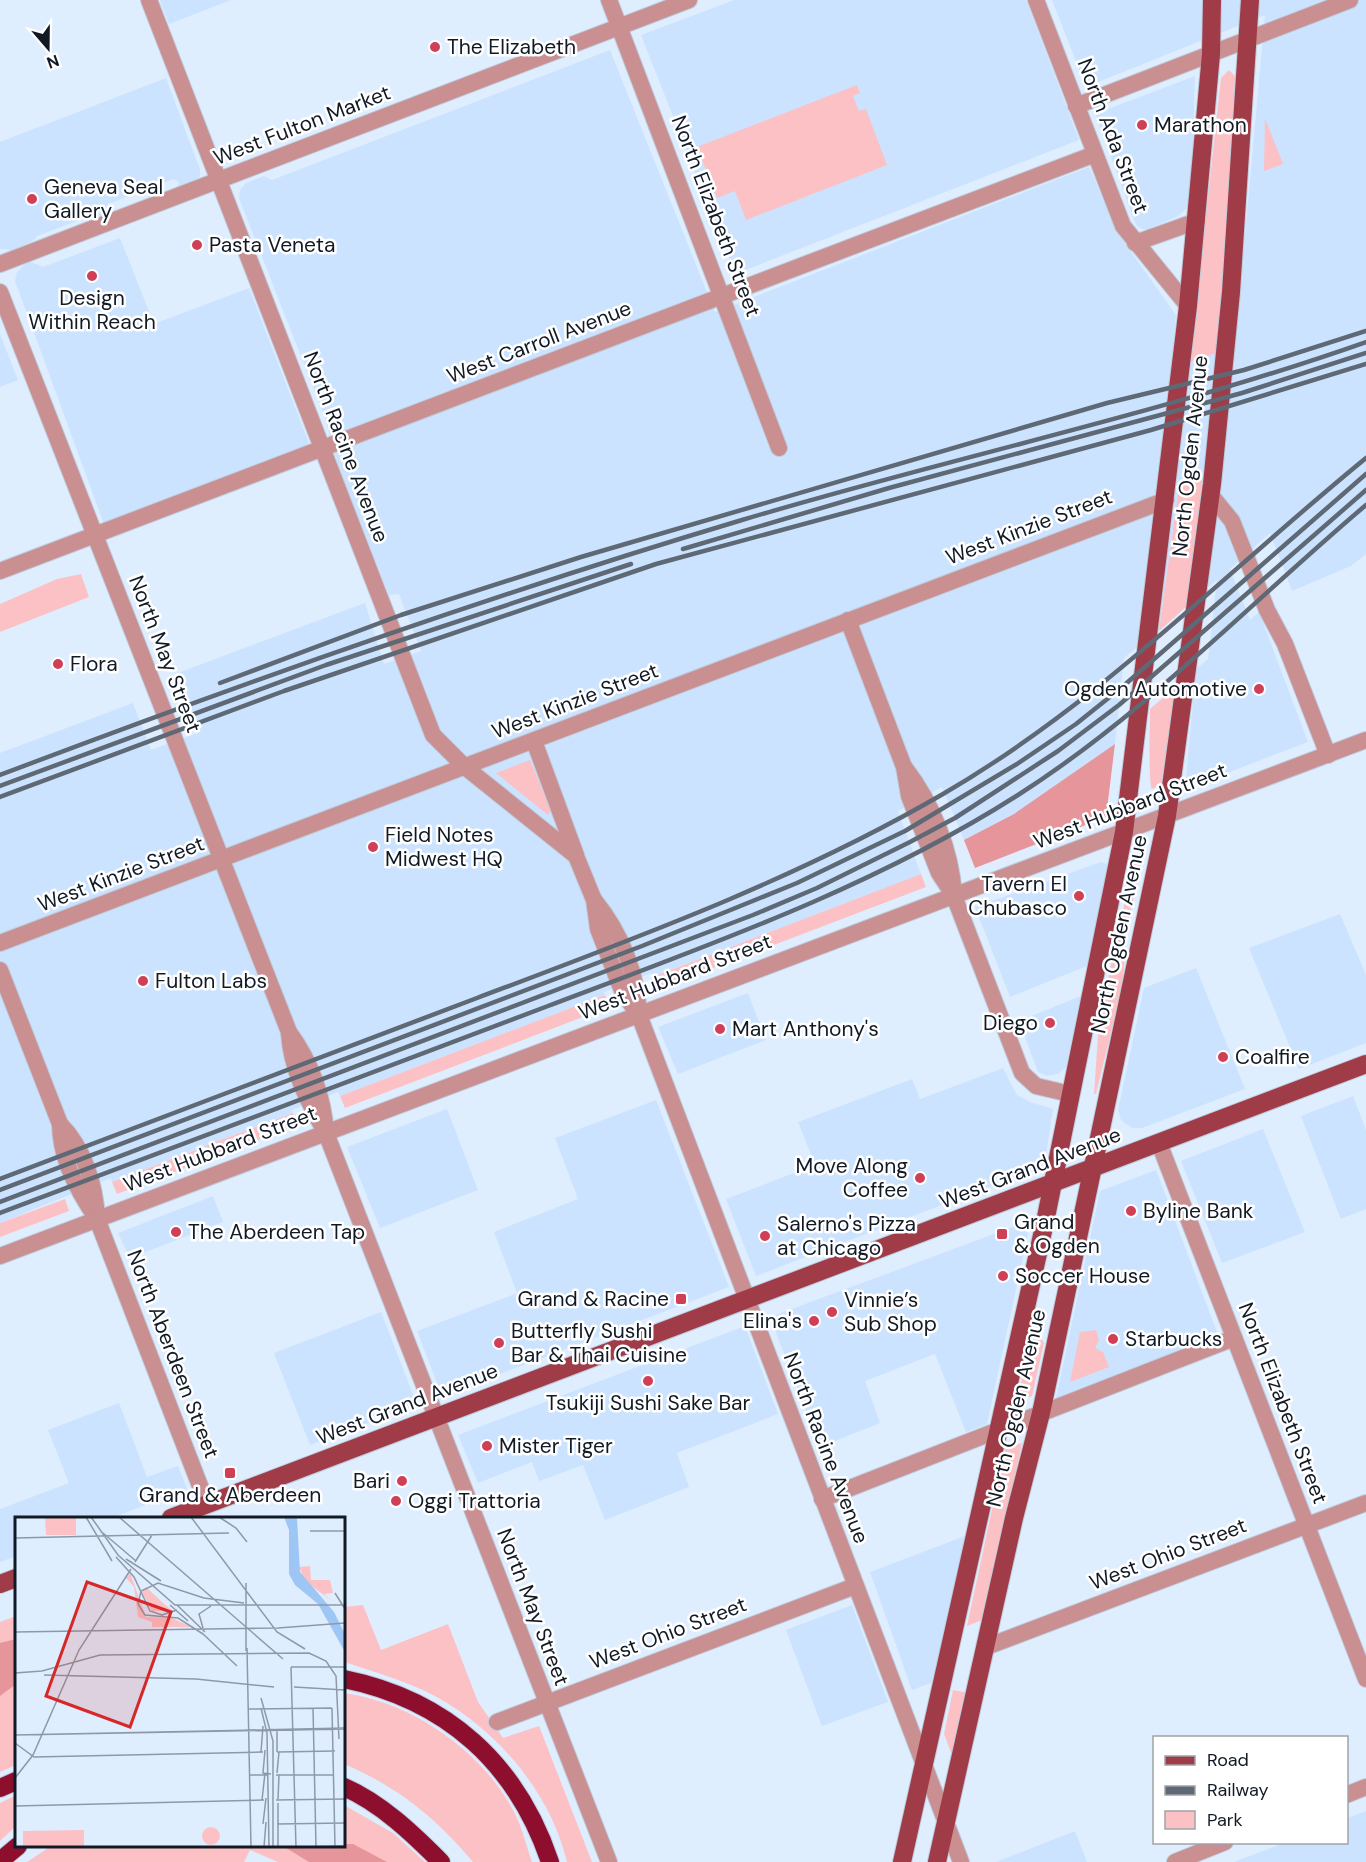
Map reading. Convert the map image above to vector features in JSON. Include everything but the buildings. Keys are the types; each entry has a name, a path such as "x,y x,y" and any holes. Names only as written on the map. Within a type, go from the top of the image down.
{"highway":[{"path":"345,1680 382,1689 412,1702 458,1729 483,1749 513,1783 528,1808 550,1862"},
{"path":"0,1788 15,1781"},
{"path":"345,1787 359,1794 398,1822 441,1862"},
{"path":"0,1861 16,1847"}],"main road":[{"name":"North Ogden Avenue","path":"902,1862 999,1430 1124,832 1166,500 1197,221 1211,54 1212,0"},
{"name":"North Ogden Avenue","path":"937,1862 1041,1413 1090,1169 1167,816 1210,494 1230,292 1250,0"},
{"name":"West Grand Avenue","path":"174,1517 1366,1064"},
{"path":"0,1584 15,1578"}],"street":[{"name":"North Racine Avenue","path":"149,0 433,735 465,767 576,856"},
{"name":"North Elizabeth Street","path":"609,0 779,448"},
{"name":"West Fulton Market","path":"0,264 689,0"},
{"name":"North Ada Street","path":"1036,0 1123,226 1188,306"},
{"path":"1077,106 1350,0"},
{"name":"West Carroll Avenue","path":"0,571 1095,154"},
{"path":"1136,243 1197,221"},
{"name":"North May Street","path":"0,292 289,1032 303,1051 324,1104 326,1133 609,1862"},
{"path":"1210,494 1243,519 1277,605 1285,644 1328,755"},
{"name":"West Kinzie Street","path":"0,943 1166,500"},
{"path":"848,620 904,767 923,790 952,868 954,896 1022,1073 1036,1086 1070,1094"},
{"name":"West Hubbard Street","path":"0,1256 1366,740"},
{"name":"North Racine Avenue","path":"534,741 594,900 613,924 638,987 639,1015 961,1862"},
{"name":"North Aberdeen Street","path":"0,970 60,1124 73,1137 96,1193 97,1219 207,1504"},
{"name":"North Elizabeth Street","path":"1159,1143 1366,1679"},
{"path":"822,1499 1234,1338"},
{"name":"West Ohio Street","path":"986,1647 1366,1503"},
{"name":"West Ohio Street","path":"497,1722 855,1586"},
{"path":"1348,1795 1366,1787"},
{"path":"1175,1862 1220,1844"}],"shaded area":[{"path":"160,0 231,0 169,24"},
{"path":"734,0 1026,0 1079,140 735,274 641,35"},
{"path":"1052,0 1366,0 1366,554 1351,566 1292,591 1270,533 1230,569 1250,620 1259,612 1308,742 1185,789 1196,669 1208,659 1217,580 1124,658 1115,744 1063,782 1014,814 964,840 942,787 898,811 921,874 653,977 651,973 604,992 605,995 340,1096 338,1092 292,1110 293,1113 112,1182 111,1178 0,1223 0,753 133,703 151,750 200,732 178,673 365,603 384,664 421,651 399,594 389,595 339,469 324,415 239,198 240,190 246,183 264,176 272,180 610,50 715,312 1089,167 1119,235 1176,315 1171,369 1235,345 1265,15 1086,87"},
{"path":"1195,76 1191,204 1178,216 1148,229 1142,229 1136,225 1095,114"},
{"path":"166,78 200,170 200,176 194,184 176,191 179,182 174,179 108,204 103,219 92,223 82,219 37,236 34,240 13,250 0,249 0,142"},
{"path":"120,238 154,324 249,288 310,446 104,524 15,281 17,272 28,261 43,267"},
{"path":"0,334 18,380 0,387"},
{"path":"1115,744 1106,817 975,868 964,840 1014,814"},
{"path":"1101,862 1107,864 1108,871 1087,966 1010,997 975,907"},
{"path":"1340,914 1366,975 1366,1043 1299,1069 1249,948"},
{"path":"1196,968 1245,1089 1142,1128 1132,1128 1121,1120 1118,1110 1144,988"},
{"path":"748,993 766,1040 678,1074 658,1027"},
{"path":"1081,996 1066,1067 1058,1074 1047,1076 1038,1072 1019,1021"},
{"path":"1003,1068 1017,1095 1030,1102 1053,1109 1046,1155 1041,1167 756,1276 726,1199 815,1165 798,1122 912,1079 920,1099"},
{"path":"1353,1096 1366,1130 1366,1209 1341,1219 1301,1116"},
{"path":"656,1100 729,1287 442,1396 417,1331 517,1293 494,1232 578,1199 555,1138"},
{"path":"447,1109 478,1190 380,1228 347,1147"},
{"path":"1263,1129 1305,1232 1222,1263 1181,1161"},
{"path":"1156,1170 1218,1335 1056,1398 1100,1191"},
{"path":"213,1196 223,1222 130,1258 118,1233"},
{"path":"1021,1224 1028,1234 987,1424 966,1432 935,1354 865,1381 880,1423 820,1447 770,1317"},
{"path":"381,1312 417,1405 310,1445 274,1353"},
{"path":"745,1326 778,1414 677,1453 689,1487 605,1520 583,1465 539,1481 532,1462 478,1483 458,1435"},
{"path":"119,1403 147,1477 178,1466 187,1489 115,1517 15,1517 15,1556 0,1562 0,1509 69,1483 48,1430"},
{"path":"965,1536 936,1681 912,1690 870,1572"},
{"path":"852,1605 888,1702 822,1726 786,1630"},
{"path":"15,1639 15,1685 0,1696 0,1643"},
{"path":"1366,1811 1366,1862 1234,1862 1281,1844 1348,1844 1348,1818"},
{"path":"1075,1831 1087,1862 996,1862"},
{"path":"345,1844 353,1844 387,1862 309,1862 285,1847 345,1847"}],"green space":[{"path":"1229,70 1235,76 1235,81 1229,233 1216,353 1190,362 1221,78"},
{"path":"857,85 860,93 853,96 859,111 866,109 887,165 746,220 735,191 717,198 697,147"},
{"path":"1265,118 1283,164 1264,171"},
{"path":"1203,479 1186,607 1159,631 1179,487"},
{"path":"81,574 89,597 0,632 0,604 57,579"},
{"path":"1176,687 1161,785 1152,789 1150,709"},
{"path":"530,760 551,811 548,815 496,773"},
{"path":"1138,858 1141,864 1127,927 1123,983 1096,1094 1094,1094 1099,1020 1134,860"},
{"path":"921,874 926,887 658,989 653,977"},
{"path":"605,995 609,1007 345,1108 340,1096"},
{"path":"293,1113 298,1125 210,1158 205,1146"},
{"path":"196,1150 201,1162 117,1194 112,1182"},
{"path":"65,1199 69,1211 0,1237 0,1223"},
{"path":"1096,1330 1099,1340 1095,1348 1103,1352 1109,1367 1070,1382 1080,1332"},
{"path":"1039,1336 1044,1343 1032,1396 1017,1401 1030,1340"},
{"path":"1022,1443 985,1619 967,1626 1005,1449"},
{"path":"363,1605 381,1650 448,1624 478,1702 503,1738 539,1726 592,1862 567,1862 559,1835 532,1785 495,1740 473,1721 425,1691 345,1662 345,1607"},
{"path":"15,1616 15,1765 0,1772 0,1622"},
{"path":"953,1690 969,1693 953,1758 944,1734"},
{"path":"345,1693 369,1698 418,1718 442,1732 463,1749 483,1768 513,1810 532,1862 473,1862 430,1817 399,1793 345,1764"},
{"path":"15,1796 15,1827 0,1841 0,1803"},
{"path":"345,1806 393,1833 425,1862 278,1862 250,1850 244,1862 27,1862 50,1847 345,1847"}],"railway":[{"path":"220,683 401,615 581,557 1107,403 1244,370 1366,331"},
{"path":"0,775 184,706 555,578 742,520 1133,414 1289,368 1366,342"},
{"path":"683,549 889,488 1242,393 1366,353"},
{"path":"0,797 284,691 656,564 1151,430 1366,364"},
{"path":"0,1179 655,930 772,881 887,825 1001,758 1056,719 1161,635 1366,458"},
{"path":"0,1190 642,946 797,883 905,831 1017,764 1076,724 1121,688 1366,474"},
{"path":"0,1202 753,915 817,888 910,842 955,818 1058,751 1119,705 1366,490"},
{"path":"0,1213 729,937 848,887 906,859 1018,795 1110,729 1154,693 1366,505"},
{"path":"0,786 326,665 631,564"}],"place":[{"name":"The Elizabeth","path":"435,47"},
{"name":"Marathon","path":"1142,125"},
{"name":"Geneva Seal Gallery","path":"32,199"},
{"name":"Pasta Veneta","path":"197,245"},
{"name":"Design Within Reach","path":"92,276"},
{"name":"Flora","path":"58,664"},
{"name":"Ogden Automotive","path":"1259,689"},
{"name":"Field Notes Midwest HQ","path":"373,847"},
{"name":"Tavern El Chubasco","path":"1079,896"},
{"name":"Fulton Labs","path":"143,981"},
{"name":"Diego","path":"1050,1023"},
{"name":"Mart Anthony's","path":"720,1029"},
{"name":"Coalfire","path":"1223,1057"},
{"name":"Move Along Coffee","path":"920,1178"},
{"name":"Byline Bank","path":"1131,1211"},
{"name":"The Aberdeen Tap","path":"176,1232"},
{"name":"Grand & Ogden","path":"1002,1234"},
{"name":"Salerno's Pizza at Chicago","path":"765,1236"},
{"name":"Soccer House","path":"1003,1276"},
{"name":"Grand & Racine","path":"681,1299"},
{"name":"Vinnie’s Sub Shop","path":"832,1312"},
{"name":"Elina's","path":"814,1321"},
{"name":"Starbucks","path":"1113,1339"},
{"name":"Butterfly Sushi Bar & Thai Cuisine","path":"499,1343"},
{"name":"Tsukiji Sushi Sake Bar","path":"648,1381"},
{"name":"Mister Tiger","path":"487,1446"},
{"name":"Grand & Aberdeen","path":"230,1473"},
{"name":"Bari","path":"402,1481"},
{"name":"Oggi Trattoria","path":"396,1501"}]}
